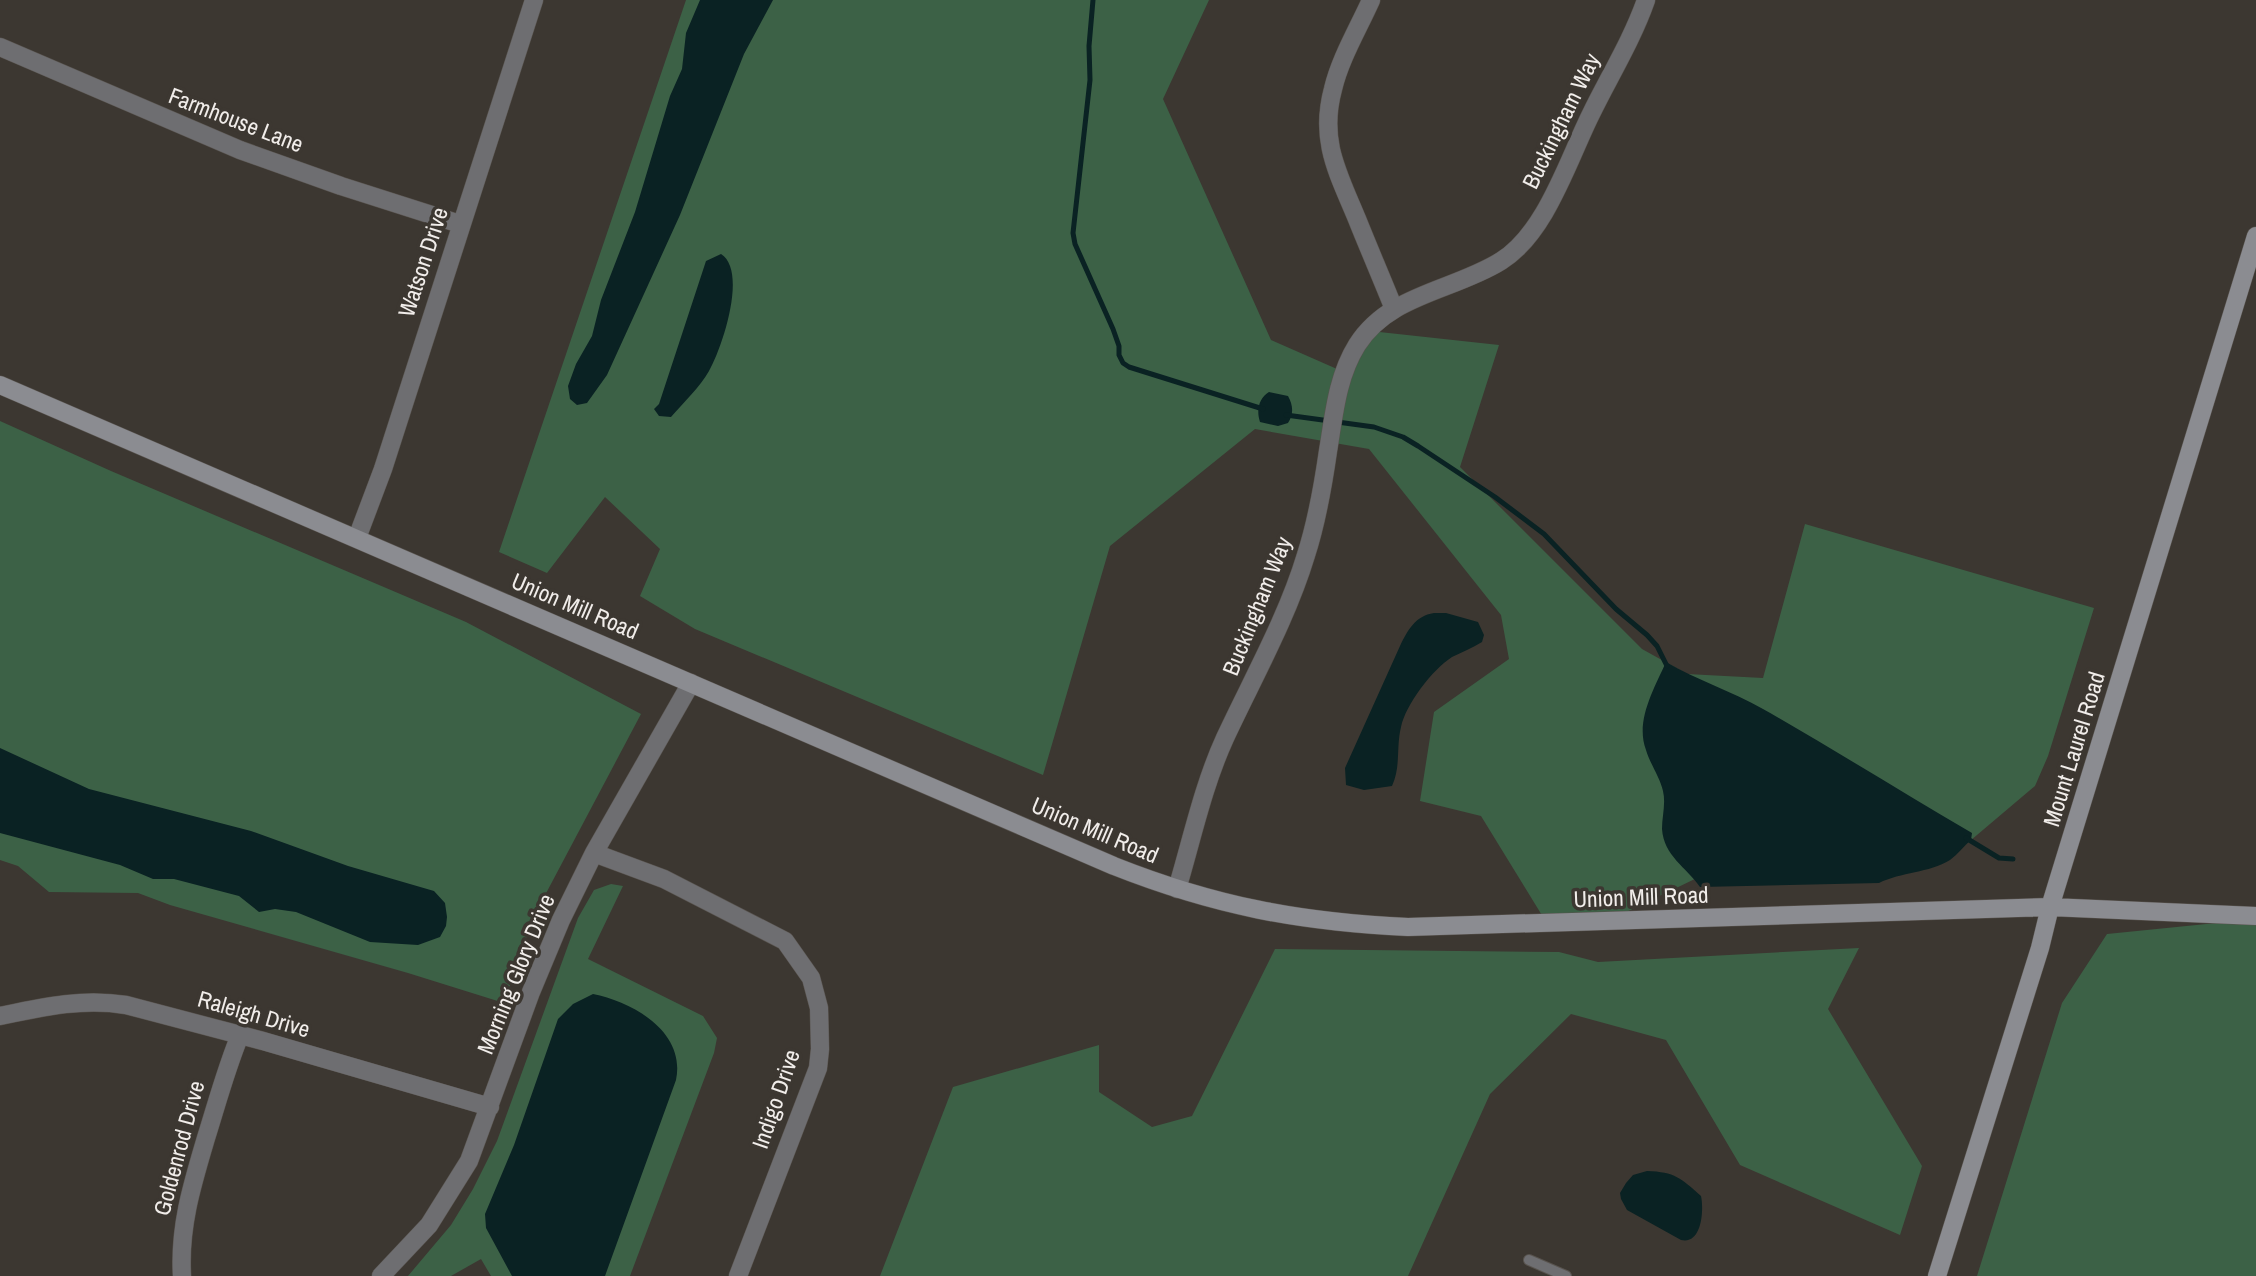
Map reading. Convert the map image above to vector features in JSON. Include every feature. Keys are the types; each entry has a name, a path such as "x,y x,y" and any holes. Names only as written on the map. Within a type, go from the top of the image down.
{"street":[{"name":"Watson Drive","path":"357,538 383,469 534,0"},
{"path":"1371,0 1333,88 1329,130 1331,152 1344,193 1394,309"},
{"name":"Buckingham Way","path":"1177,890 1209,779 1287,606 1306,557 1320,503 1338,393 1345,368 1356,345 1371,326 1394,309 1482,271 1518,248 1543,214 1646,0"},
{"name":"Farmhouse Lane","path":"0,47 240,150 460,224"},
{"name":"Mount Laurel Road","path":"1937,1276 2040,948 2050,907 2256,236"},
{"name":"Union Mill Road","path":"0,385 1102,861 1177,890 1266,913 1345,924 1408,927 2050,907 2256,916"},
{"name":"Morning Glory Drive","path":"381,1276 413,1244 443,1205 469,1161 550,944 594,853 691,683"},
{"name":"Indigo Drive","path":"594,853 664,879 785,941 811,978 819,1008 818,1068 738,1276"},
{"name":"Raleigh Drive","path":"0,1016 64,1003 104,1002 149,1010 490,1107"},
{"name":"Goldenrod Drive","path":"182,1276 181,1235 188,1198 225,1073 240,1035"}],"lane":[{"path":"1529,1260 1566,1276"}],"green space":[{"path":"686,0 1209,0 1163,99 1271,340 1337,369 1361,330 1499,345 1460,467 1642,649 1687,674 1763,678 1805,524 2094,608 2048,756 2035,786 1964,846 1726,864 1618,916 1543,917 1481,816 1420,801 1434,712 1509,659 1501,615 1369,449 1255,429 1110,546 1043,775 695,629 640,596 660,549 605,497 547,573 499,552"},
{"path":"0,421 466,622 641,714 534,916 504,1003 170,905 138,893 49,892 18,866 0,860"},
{"path":"611,884 623,886 588,959 703,1016 717,1038 714,1053 630,1276 491,1276 481,1259 451,1276 408,1276 451,1225 473,1189 497,1141 578,918 594,890"},
{"path":"2256,919 2256,1276 1977,1276 2062,1003 2107,934"},
{"path":"1859,948 1828,1009 1922,1166 1900,1235 1740,1165 1666,1040 1571,1014 1490,1094 1408,1276 880,1276 953,1087 1099,1045 1099,1092 1152,1127 1192,1116 1275,949 1559,952 1598,962"}],"water":[{"path":"700,0 773,0 744,54 680,215 607,375 587,403 577,405 570,399 568,386 576,364 592,336 601,300 635,212 670,96 682,69 686,33"},
{"path":"721,254 729,263 732,292 720,345 709,371 691,395 671,417 659,416 654,409 659,404 706,261"},
{"path":"1269,392 1288,396 1292,410 1288,423 1278,426 1260,422 1259,405"},
{"path":"1434,613 1446,613 1478,622 1484,635 1482,642 1444,663 1414,698 1401,727 1392,786 1364,790 1346,785 1345,768 1403,640 1417,621"},
{"path":"1666,662 1789,724 1972,833 1971,840 1953,858 1942,864 1879,883 1700,887 1667,847 1662,829 1663,791 1643,739 1647,705"},
{"path":"0,748 89,789 251,831 348,866 434,891 445,903 446,926 440,937 418,945 370,942 296,912 275,909 259,912 239,896 174,879 153,879 120,865 0,833"},
{"path":"593,994 639,1012 665,1034 673,1047 677,1063 676,1080 605,1276 512,1276 486,1228 485,1214 514,1145 558,1019 573,1004"},
{"path":"1647,1171 1677,1177 1701,1196 1702,1217 1693,1237 1681,1240 1627,1210 1620,1193 1633,1175"}],"waterway":[{"path":"1093,0 1089,46 1090,80 1073,233 1075,244 1113,329 1119,355 1129,367 1263,409"},
{"path":"1286,415 1374,427 1403,437 1418,446 1495,497 1544,534 1616,609 1647,635 1657,646 1667,666"},
{"path":"1966,838 1999,858 2013,859"}]}
